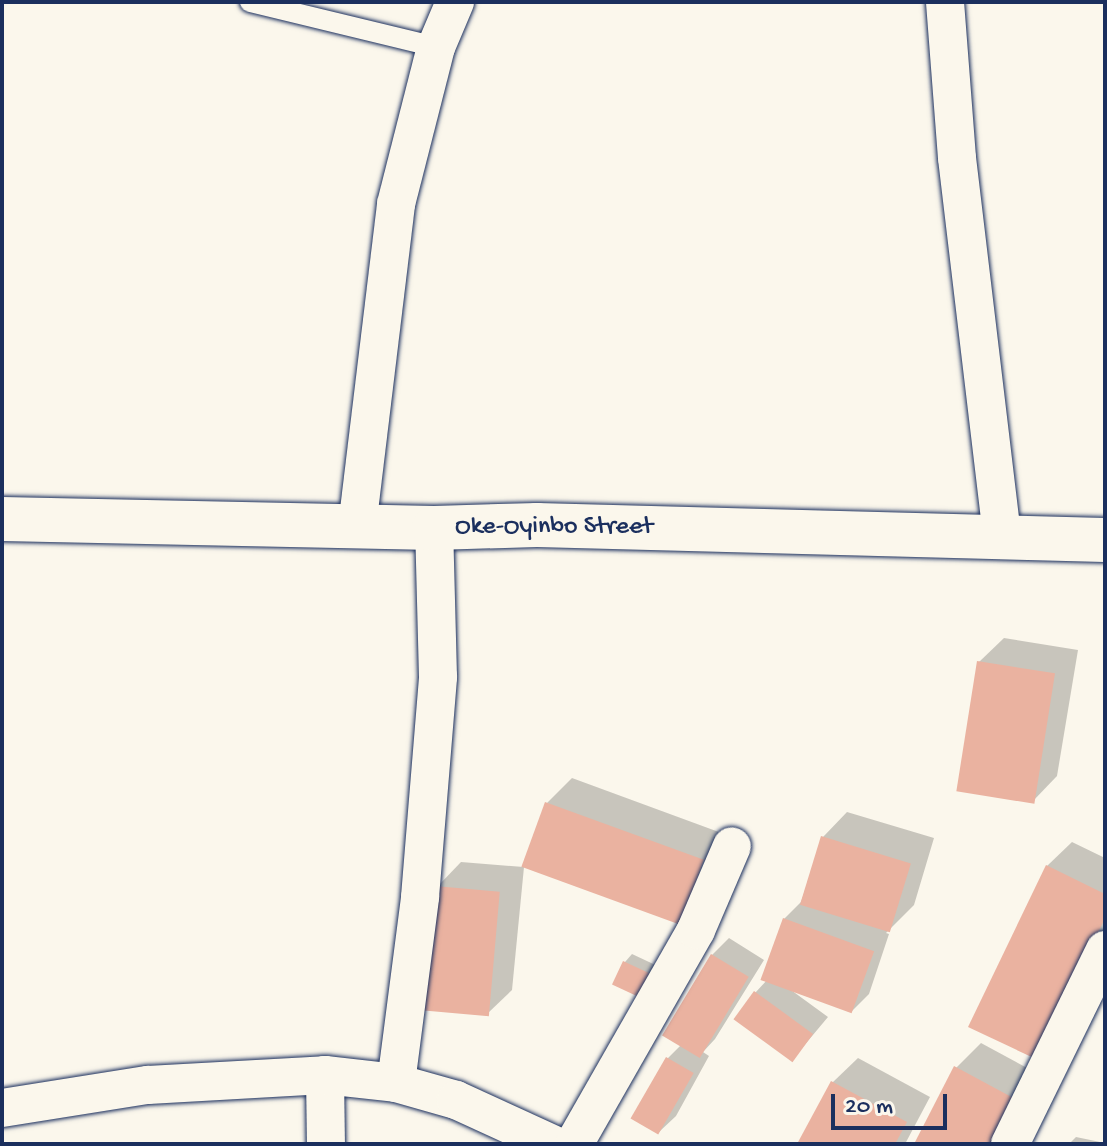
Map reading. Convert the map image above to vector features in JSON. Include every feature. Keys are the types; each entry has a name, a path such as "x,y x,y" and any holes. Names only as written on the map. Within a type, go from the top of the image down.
{"main road":[{"name":"Oke-Oyinbo Street","path":"2,519 434,528 537,525 1105,540"}],"street":[{"path":"357,527 396,204 436,47 455,2"},
{"path":"945,2 957,158 1002,537"},
{"path":"396,1083 420,897 438,677 434,528"},
{"path":"574,1144 696,930 732,846"},
{"path":"1010,1144 1105,950"},
{"path":"325,1075 326,1144"},
{"path":"2,1108 148,1085 325,1075 396,1083 456,1100 552,1144"}],"lane":[{"path":"250,2 436,47"}],"building":[{"path":"977,661 1055,673 1034,804 956,791"},
{"path":"545,802 704,860 680,925 521,867"},
{"path":"821,836 911,863 890,932 800,905"},
{"path":"1046,865 1105,894 1105,918 1038,1060 968,1027"},
{"path":"435,886 500,892 489,1016 424,1011"},
{"path":"783,918 874,951 852,1013 760,980"},
{"path":"711,954 749,977 700,1058 662,1035"},
{"path":"623,961 657,977 646,1001 612,985"},
{"path":"754,991 813,1034 792,1062 733,1019"},
{"path":"666,1057 694,1073 658,1134 630,1118"},
{"path":"954,1066 1019,1101 996,1144 914,1144"},
{"path":"831,1081 907,1122 895,1144 797,1144"}]}
